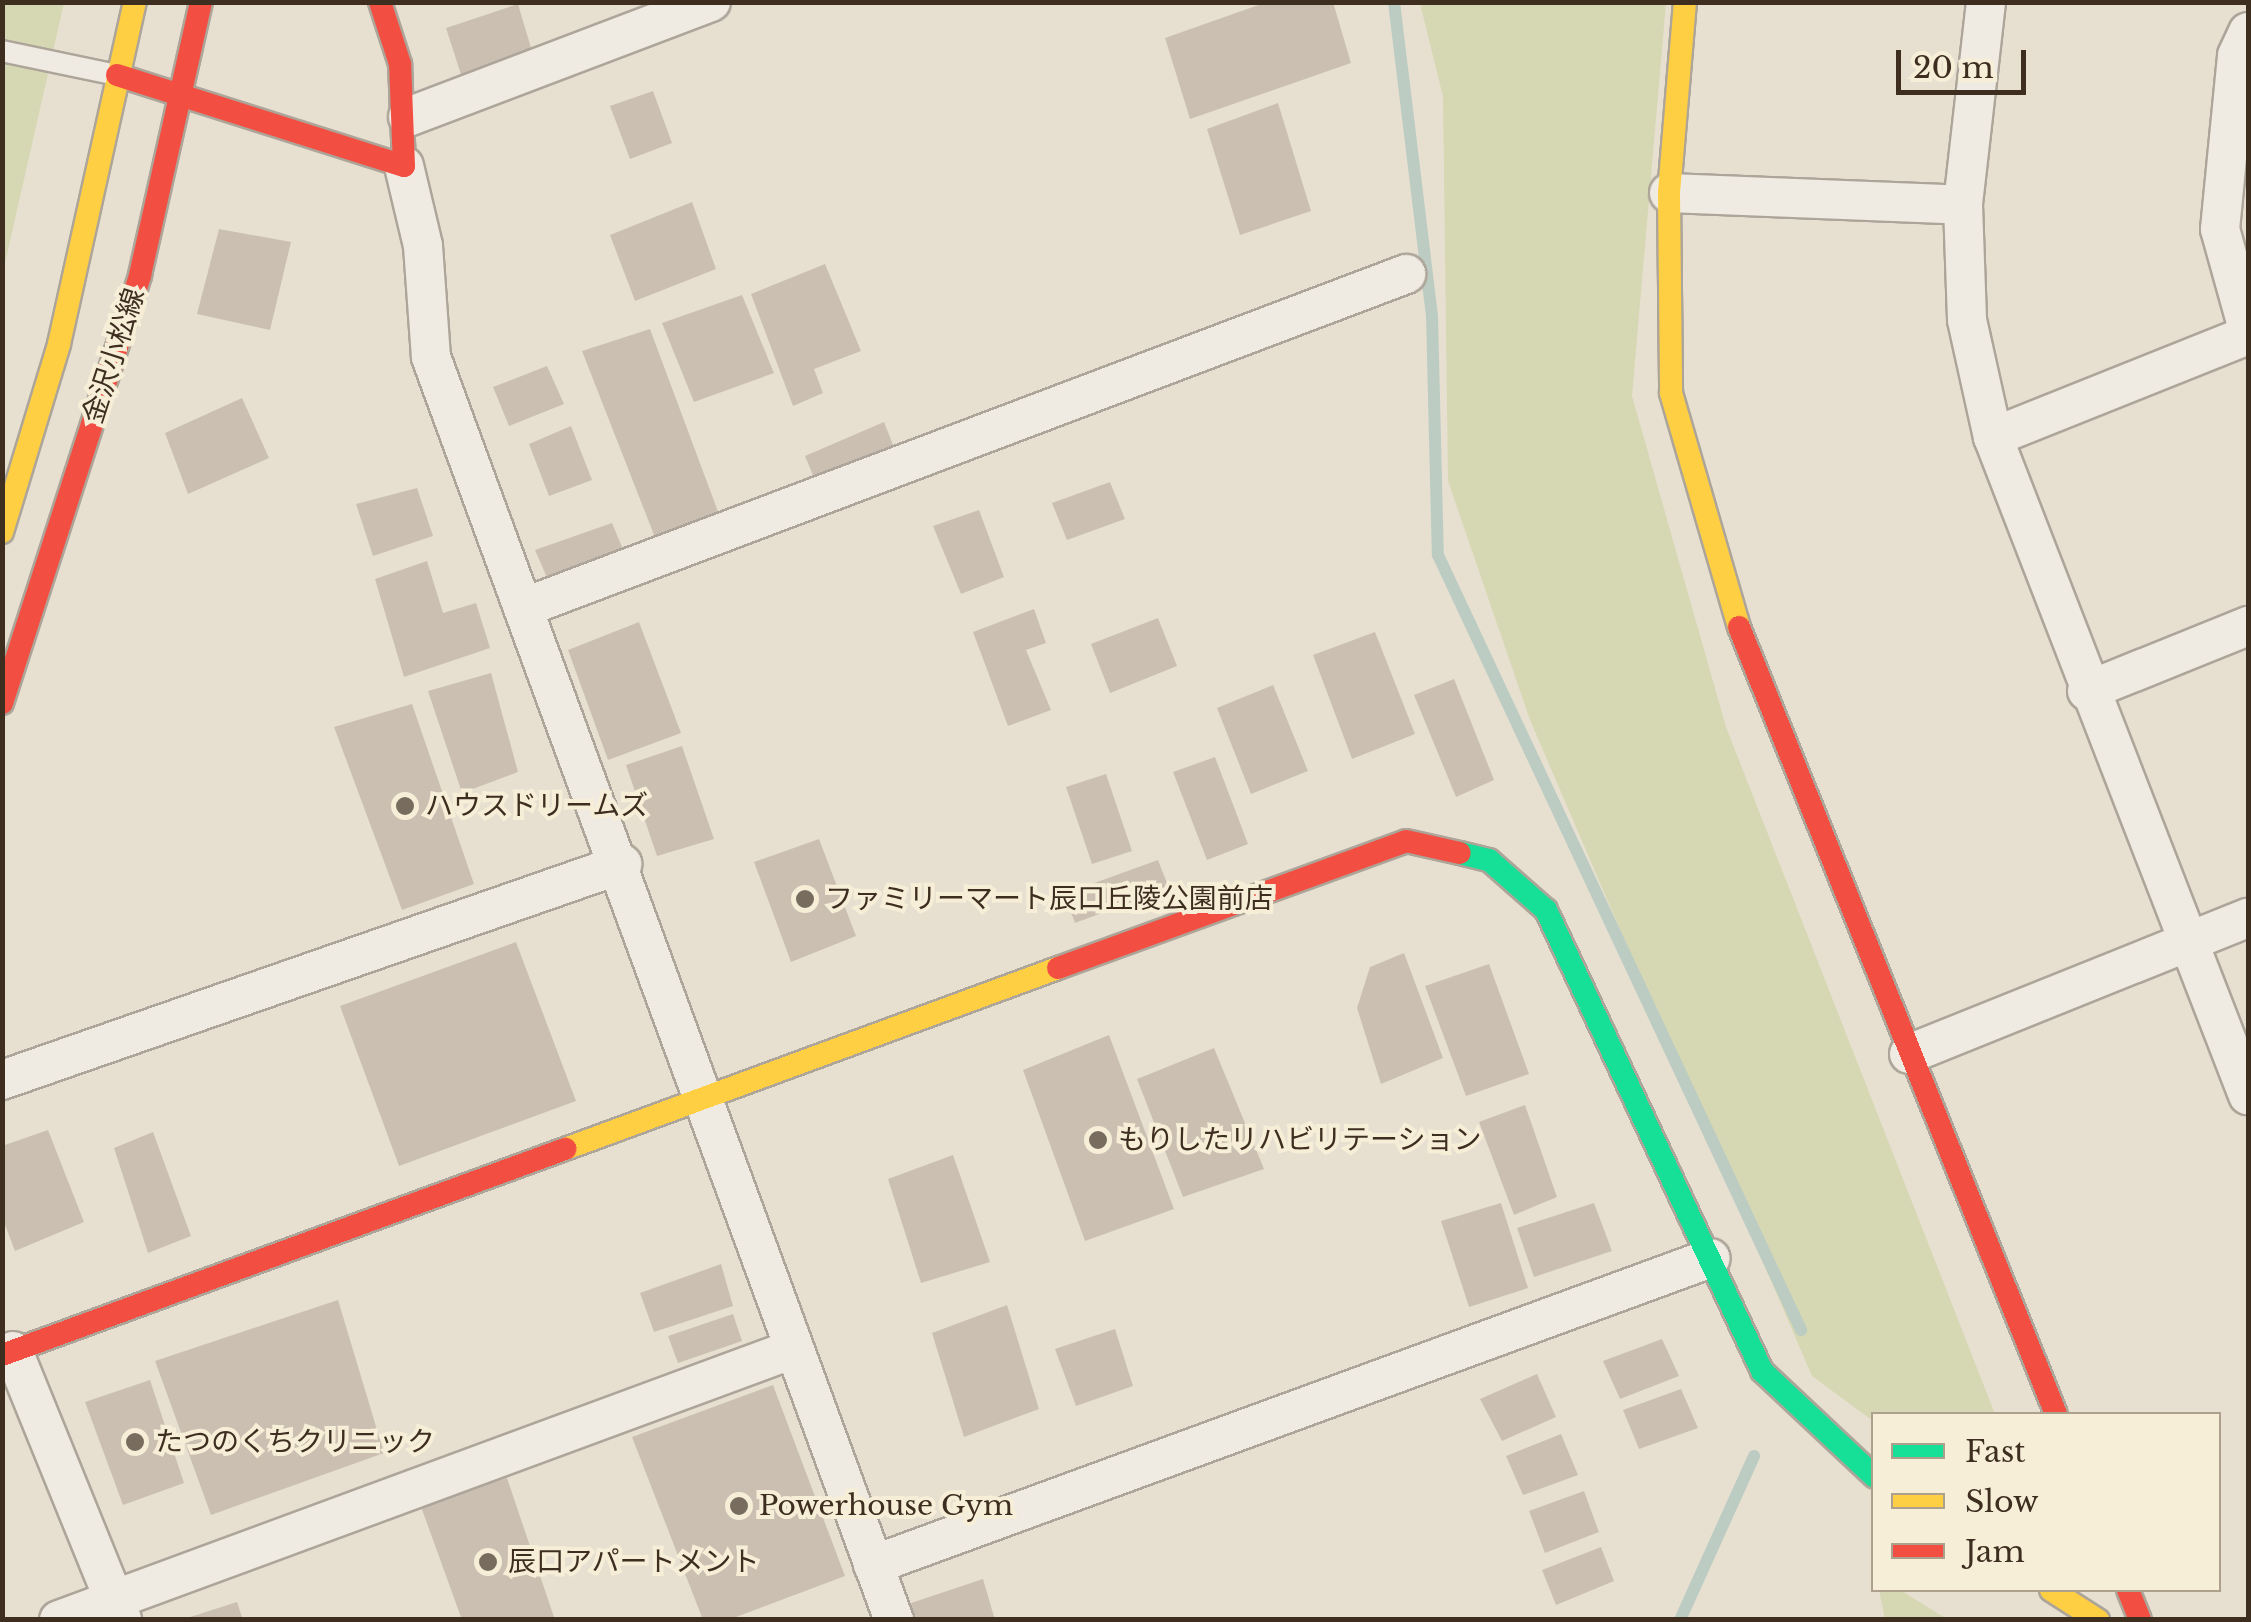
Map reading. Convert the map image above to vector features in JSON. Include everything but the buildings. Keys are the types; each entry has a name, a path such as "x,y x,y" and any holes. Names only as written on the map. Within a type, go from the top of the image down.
{"street":[{"name":"金沢小松線","path":"2,532 59,344 135,2"},
{"name":"金沢小松線","path":"2,703 140,276 202,2"},
{"path":"380,2 408,117 404,166 423,246 431,356 528,606 894,1620"},
{"path":"408,117 711,2"},
{"path":"1685,2 1669,193 1671,393 1742,639 2055,1412"},
{"path":"1986,2 1963,205 1966,320 1992,437 2086,691 2248,1095"},
{"path":"1992,437 2248,332 2220,229 2237,56 2248,32"},
{"path":"117,75 404,166"},
{"path":"1669,193 1963,205"},
{"path":"528,606 1406,274"},
{"path":"2086,691 2248,626"},
{"path":"118,1610 8,1353 1406,842 1489,860 1546,910 1762,1371 1871,1473"},
{"path":"2,1080 622,864"},
{"path":"1909,1054 2248,918"},
{"path":"874,1565 1712,1258"},
{"path":"59,1620 118,1610 793,1349"},
{"path":"2054,1592 2098,1620"},
{"path":"2129,1592 2140,1620"}],"lane":[{"path":"2,51 117,75"}],"green space":[{"path":"3,3 64,3 3,272"},
{"path":"1420,3 1666,3 1632,396 1726,727 1994,1412 1871,1412 1871,1420 1812,1376 1530,720 1448,481 1443,97"},
{"path":"1879,1592 1903,1592 1947,1619 1885,1619"}],"waterway":[{"path":"1394,2 1432,316 1438,555 1801,1330"},
{"path":"1680,1620 1754,1456"}],"traffic: fast":[{"path":"1460,853 1489,860 1546,910 1762,1371 1871,1473"}],"traffic: slow":[{"path":"2,532 59,344 135,2"},
{"path":"1685,2 1669,193 1671,393 1739,627"},
{"path":"565,1149 1058,968"},
{"path":"2054,1592 2098,1620"}],"traffic: jam":[{"path":"2,703 140,275 201,2"},
{"path":"117,75 404,166 400,64 380,2"},
{"path":"1739,627 2055,1412"},
{"path":"1058,968 1406,841 1460,853"},
{"path":"2,1355 565,1149"},
{"path":"2129,1592 2140,1620"}],"place":[{"name":"ハウスドリームズ","path":"405,806"},
{"name":"ファミリーマート辰口丘陵公園前店","path":"805,899"},
{"name":"もりしたリハビリテーション","path":"1098,1140"},
{"name":"たつのくちクリニック","path":"135,1442"},
{"name":"Powerhouse Gym","path":"739,1506"},
{"name":"辰口アパートメント","path":"488,1562"}]}
